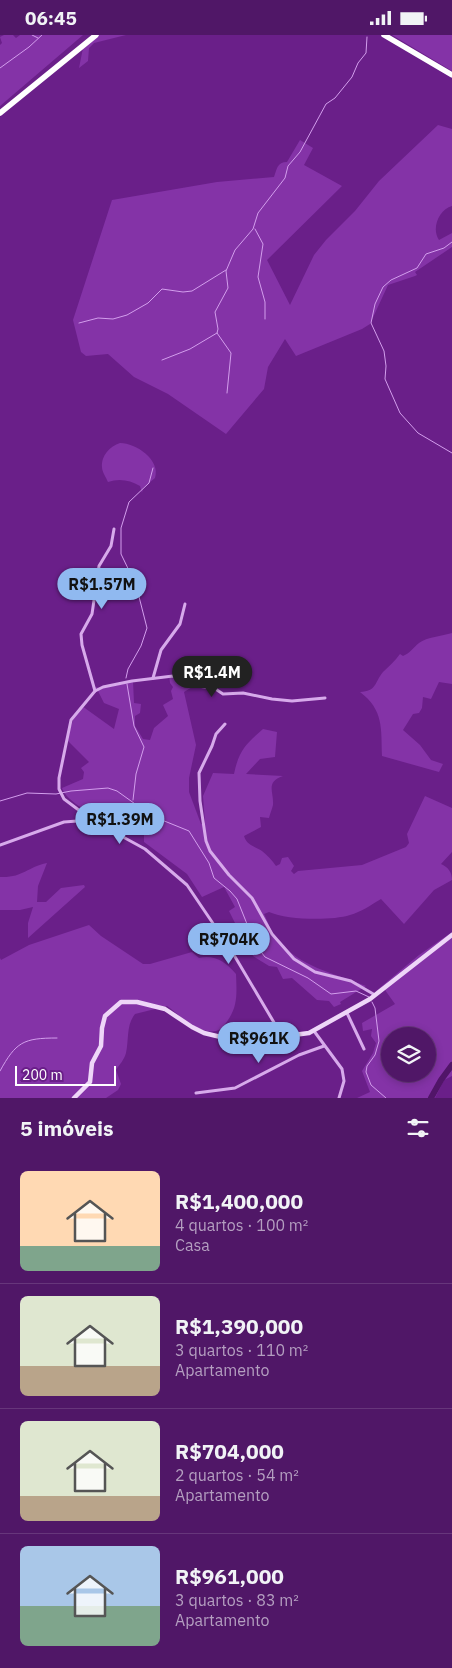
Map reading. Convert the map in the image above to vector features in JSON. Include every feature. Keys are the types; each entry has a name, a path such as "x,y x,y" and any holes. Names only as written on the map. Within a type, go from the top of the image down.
{"highway":[{"path":"0,113 96,35"},
{"path":"384,35 452,75"}],"street":[{"path":"95,691 82,645 81,634 92,614 99,567 112,546 114,529"},
{"path":"152,678 162,650 180,624 185,604"},
{"path":"283,1037 231,950 188,885 145,849 92,819 62,797 59,777 71,720 95,691 103,687 152,678 179,677 197,686 214,688 223,694 243,693 272,699 301,701 325,698"},
{"path":"225,724 216,734 199,773 200,801 206,841 210,851 229,875 252,898 272,934 294,959 315,972 351,981 375,995"},
{"path":"0,845 64,822 92,819"},
{"path":"74,1098 90,1083 92,1063 101,1046 105,1016 121,1003 137,1002 165,1009 192,1027 216,1036 240,1041 283,1037 314,1031 375,995 452,935"},
{"path":"347,1013 364,1049"},
{"path":"314,1031 342,1069 344,1081 339,1098"},
{"path":"196,1093 234,1088 299,1055 324,1046"}],"shaded area":[{"path":"13,35 16,38 20,35 83,35 0,106 0,45 2,43 0,37"},
{"path":"93,35 126,35 94,43 89,48 88,61 79,68 84,43"},
{"path":"392,35 452,35 452,71"},
{"path":"438,125 452,129 452,206 440,215 436,230 439,240 452,233 452,247 415,272 417,275 388,285 370,324 362,329 296,356 285,339 268,367 264,389 226,434 168,394 134,377 108,354 86,356 81,352 73,320 112,200 217,182 274,177 278,167 281,163 287,162 300,140 313,148 304,165 342,186 267,260 290,305 314,255 326,240 355,211 379,181"},
{"path":"120,443 140,449 151,459 154,465 156,471 155,478 143,488 142,493 140,486 132,482 120,480 108,482 103,473 102,463 105,455 116,444"},
{"path":"452,633 452,684 439,682 431,699 423,697 422,708 419,713 413,714 403,730 420,745 431,760 443,764 439,772 382,756 380,721 373,706 360,692 370,690 383,672 400,654 405,655 426,639"},
{"path":"169,675 180,676 197,684 184,692 196,745 189,778 189,792 201,824 205,823 203,796 213,773 234,774 241,753 252,739 263,729 277,732 275,757 260,759 246,774 283,776 277,778 272,784 273,805 269,818 260,817 261,827 244,836 249,844 264,853 276,866 280,864 282,858 288,857 294,866 291,871 294,874 298,871 362,865 406,847 409,843 407,834 425,796 452,808 452,852 441,864 449,870 452,880 434,890 404,924 381,899 358,912 342,917 309,919 287,917 269,912 264,914 271,930 286,949 306,963 366,986 340,1002 341,1004 334,1007 329,1001 317,1000 292,978 283,979 277,967 269,966 253,956 245,937 240,933 229,911 235,907 224,887 202,897 187,874 144,842 144,835 133,821 128,818 107,818 95,815 74,803 64,793 62,788 83,779 84,772 81,768 89,762 67,740 73,720 82,706 114,729 119,709 104,703 98,691 94,690 95,687 101,688 133,681 134,703 141,704 140,713 135,716 135,726 143,739 150,740 154,728 168,716 163,705 173,699 171,691 173,687 170,683"},
{"path":"47,863 38,886 37,902 46,902 61,888 84,885 85,887 28,938 28,923 33,907 20,910 0,910 0,877 14,876"},
{"path":"89,925 101,936 143,964 150,964 192,952 199,958 215,958 224,963 236,974 236,997 231,1016 221,1029 207,1031 192,1025 167,1006 135,1014 129,1028 125,1055 116,1070 121,1084 118,1090 106,1098 0,1098 0,958 1,960 29,945"},
{"path":"452,932 452,1076 444,1080 435,1098 357,1098 370,1092 362,1071 373,1053 376,1043 371,1036 372,1029 363,1031 362,1023 395,1004 385,990 376,991 419,955"}],"waterway":[{"path":"32,35 38,38"},
{"path":"0,68 42,35"},
{"path":"227,393 231,353 217,333 215,312 228,288 226,271 235,250 253,229 258,213 285,178 288,166 300,152 326,104 335,98 352,77 358,63 366,53 367,37"},
{"path":"255,229 263,244 258,277 265,302 265,319"},
{"path":"452,242 444,248 426,254 417,268 391,280 383,287 375,304 371,323 384,351 385,379 400,413 418,433 452,453"},
{"path":"79,323 98,318 113,319 127,315 148,303 162,289 183,292 192,291 226,270"},
{"path":"162,360 190,349 217,333"},
{"path":"126,678 128,669 141,646 147,628 136,585 121,554 121,528 129,502 149,483 153,468"},
{"path":"127,684 134,726 144,747 136,774 133,800"},
{"path":"0,801 27,793 56,794 108,788 117,791 152,816 189,831 209,863 214,878 237,899 255,944 265,957 308,978 331,994 356,991 369,997"},
{"path":"372,1002 375,1008 379,1041 375,1055 367,1066 366,1072 371,1085 386,1098"},
{"path":"0,1071 11,1054 22,1044 36,1039 57,1038"},
{"path":"431,1098 452,1065"}]}
